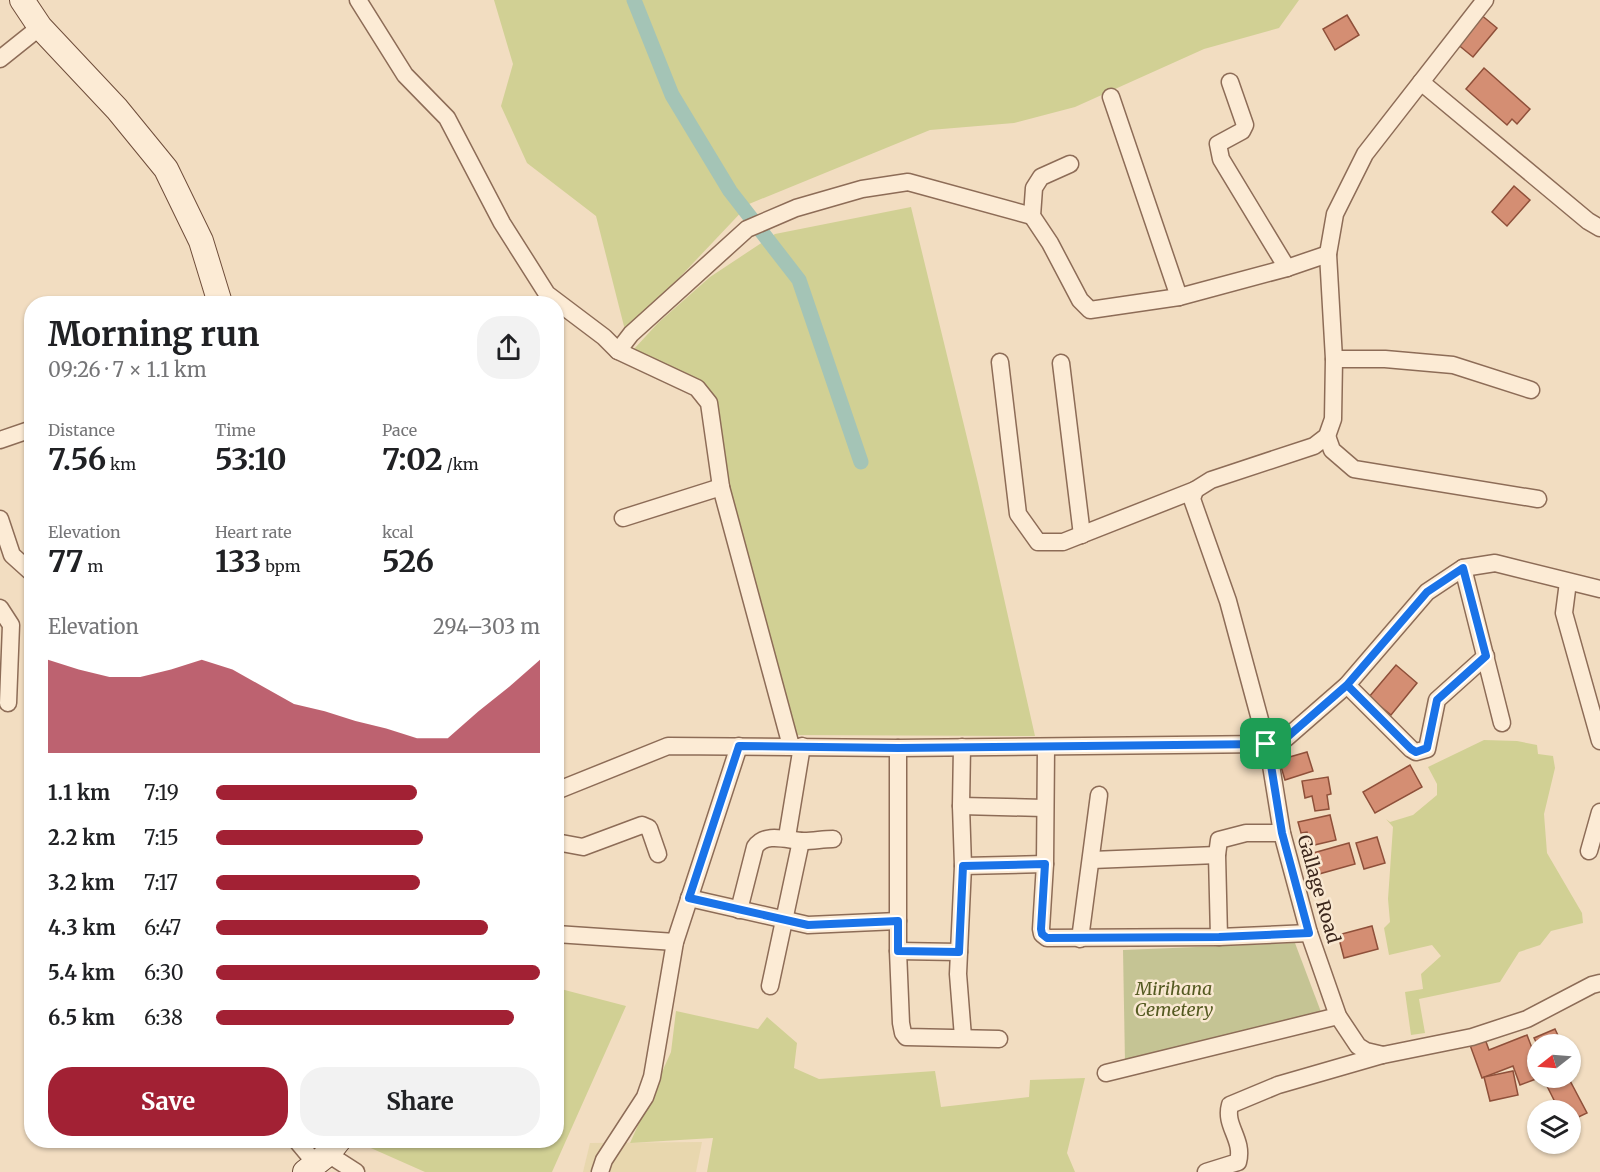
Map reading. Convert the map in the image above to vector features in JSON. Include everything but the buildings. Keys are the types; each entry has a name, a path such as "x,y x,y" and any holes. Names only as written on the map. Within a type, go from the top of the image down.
{"street":[{"path":"22,0 40,27 117,109 166,169 201,241 218,296"},
{"path":"358,0 405,75 447,118 502,223 550,296"},
{"path":"1000,363 1018,514 1038,542 1063,542 1195,490 1211,480 1314,446 1327,436 1333,419 1334,359 1328,254 1335,214 1365,154 1481,1"},
{"path":"0,59 40,27"},
{"path":"1230,82 1245,125 1242,131 1218,144 1221,159 1287,268"},
{"path":"1420,82 1600,228"},
{"path":"1111,98 1179,297"},
{"path":"1070,164 1041,177 1034,188 1032,216 1050,243 1080,300 1090,310 1179,297 1287,268 1328,254"},
{"path":"618,351 631,334 747,229 796,208 862,189 908,182 1032,216"},
{"path":"564,307 604,337 618,351 697,388 709,403 722,487 797,746 794,839 784,921 770,986"},
{"path":"1334,359 1385,359 1453,365 1531,390"},
{"path":"1061,363 1082,535"},
{"path":"0,440 24,432"},
{"path":"1327,436 1332,450 1354,470 1539,500"},
{"path":"623,518 722,487"},
{"name":"Gallage Road","path":"1195,490 1192,499 1228,601 1268,748 1282,833 1309,933 1338,1016 1358,1046 1366,1051 1383,1055"},
{"path":"0,519 12,555 24,566"},
{"path":"564,788 668,746 1268,748 1347,685 1427,592 1463,568 1496,563 1600,589"},
{"path":"1463,568 1502,723"},
{"path":"1568,582 1564,613 1600,741"},
{"path":"0,608 10,625 8,703"},
{"path":"1347,685 1416,752 1427,748 1437,700 1486,656"},
{"path":"600,1172 604,1160 645,1097 652,1077 675,942 739,746"},
{"path":"962,747 963,866 958,974 963,1037"},
{"path":"1046,747 1042,934 1047,938 1219,937 1309,933"},
{"path":"898,748 898,951 903,1033 906,1036 999,1039"},
{"path":"1080,939 1099,795"},
{"path":"961,806 1044,808"},
{"path":"1589,851 1600,812"},
{"path":"564,844 583,848 642,825 649,828 658,854"},
{"path":"1219,937 1217,855 1219,840 1246,833 1282,833"},
{"path":"739,910 755,847 762,839 833,839"},
{"path":"1092,860 1217,855"},
{"path":"963,866 1045,864"},
{"path":"689,898 808,925 898,921"},
{"path":"564,935 675,942"},
{"path":"898,951 959,952"},
{"path":"1206,1172 1238,1162 1241,1151 1227,1114 1230,1105 1278,1085 1383,1055 1472,1037 1494,1030 1527,1018 1600,983"},
{"path":"1106,1074 1338,1016"},
{"path":"308,1148 322,1157 356,1172"}],"shaded area":[{"path":"494,0 1299,0 1279,28 1204,49 1075,107 1014,123 930,130 749,204 626,334 596,216 527,163 501,106 513,64"},
{"path":"911,207 978,483 1035,736 786,735 700,383 634,349 658,323 710,277 775,234"},
{"path":"1484,740 1517,741 1537,745 1538,754 1553,756 1555,768 1544,814 1547,853 1582,913 1583,923 1551,931 1540,945 1519,952 1500,982 1419,999 1425,1033 1411,1035 1405,992 1423,989 1421,974 1441,956 1432,945 1389,955 1384,928 1390,922 1388,899 1393,827 1386,819 1390,822 1413,815 1437,795 1437,784 1428,767"},
{"path":"564,990 626,1006 564,1145"},
{"path":"676,1011 758,1029 767,1017 797,1043 794,1068 819,1079 935,1071 941,1107 1029,1097 1030,1080 1085,1078 1067,1153 1075,1172 707,1172 713,1138 630,1143 671,1052"},
{"path":"702,1142 696,1172 583,1172 590,1143"},
{"path":"371,1148 563,1148 552,1172 425,1172"}],"green space":[{"name":"Mirihana Cemetery","path":"1295,943 1321,1012 1125,1062 1123,950"}],"waterway":[{"path":"634,0 672,95 730,191 799,280 861,462"}],"route":[{"path":"1266,744 898,748 739,746 689,898 808,925 898,921 898,951 959,952 963,866 1045,864 1041,929 1042,934 1047,938 1219,937 1309,933 1282,833 1269,753 1347,685 1411,749 1416,752 1427,748 1437,700 1486,656 1463,568 1427,592 1347,685 1302,723 1269,753 1266,744"}]}
